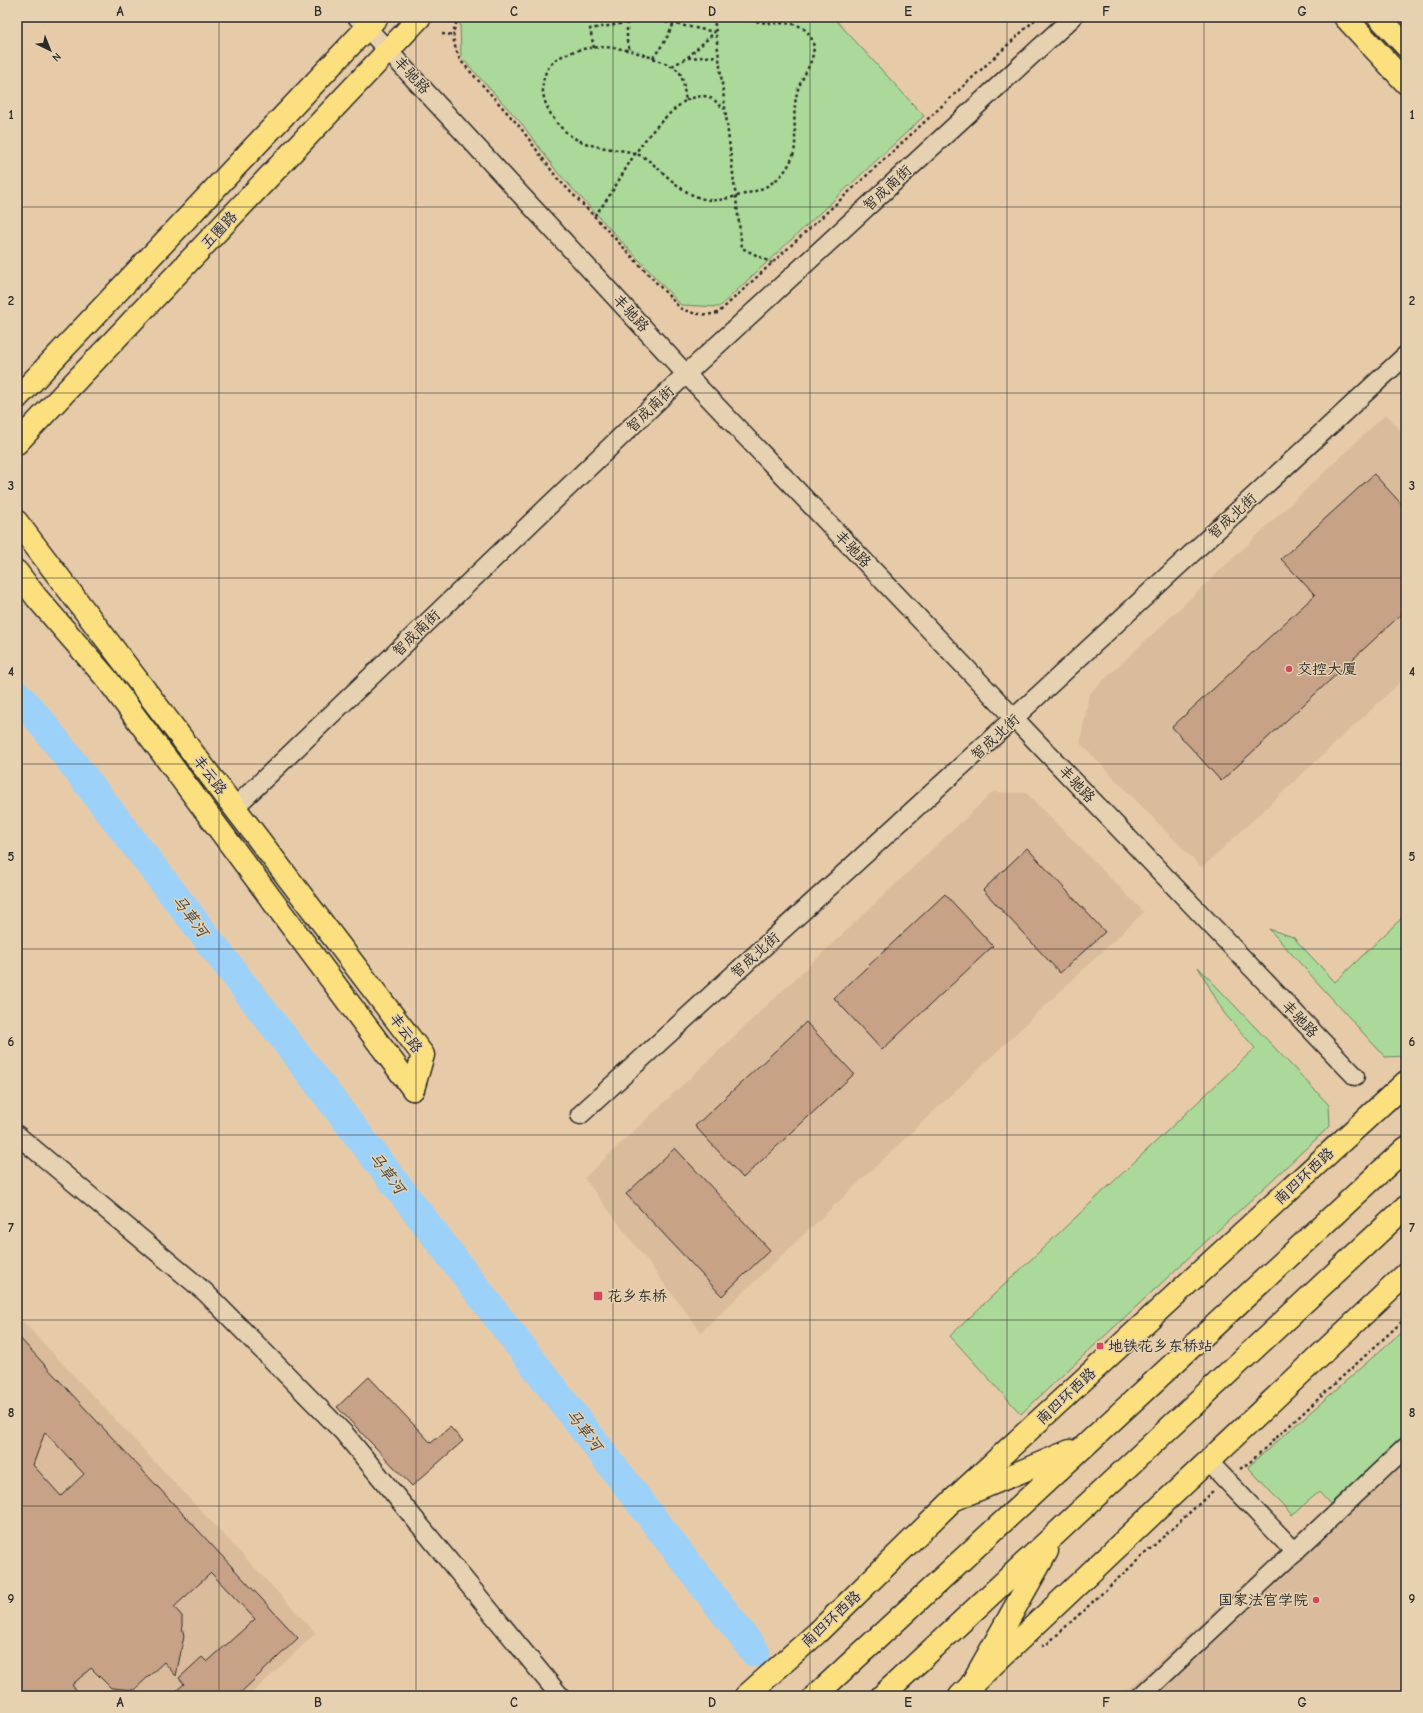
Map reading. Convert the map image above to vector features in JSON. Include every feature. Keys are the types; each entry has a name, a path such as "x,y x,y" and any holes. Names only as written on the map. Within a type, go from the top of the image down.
{"main road":[{"name":"五圈路","path":"17,443 420,17"},
{"path":"1345,17 1406,83"},
{"path":"1380,17 1406,46"},
{"name":"五圈路","path":"17,398 367,21"},
{"name":"丰云路","path":"17,522 424,1055 413,1089 107,679 37,598 17,572"},
{"name":"南四环西路","path":"746,1696 818,1632 953,1500 1406,1082"},
{"path":"815,1696 1406,1148"},
{"path":"882,1696 1406,1207"},
{"path":"965,1692 1406,1274"},
{"path":"953,1500 1084,1446"},
{"path":"965,1692 1057,1533"}],"street":[{"name":"智成南街","path":"234,808 686,374 1073,17"},
{"name":"丰驰路","path":"367,21 389,50 686,374 1354,1076"},
{"name":"智成北街","path":"580,1115 1014,718 1406,355"},
{"path":"17,1135 205,1292 344,1432 560,1696"},
{"path":"1141,1696 1406,1447"},
{"path":"1208,1461 1295,1552"}],"path":[{"path":"460,17 454,26 452,35 460,60 520,127 557,178 680,308 689,313 710,315 718,313 772,264 1038,17"},
{"path":"714,17 742,248 772,264"},
{"path":"686,100 680,74 672,66 630,51 609,47 577,50 562,56 553,62 543,81 542,91 545,103 558,122 566,131 579,141 596,147 631,152 644,157 672,182 685,191 707,199 719,200 768,186 779,178 793,157 796,145 795,109 798,90 813,56 812,39 808,33 795,24 786,22 771,23 739,17"},
{"path":"594,48 590,29 627,22 650,19 715,32"},
{"path":"627,22 630,51"},
{"path":"653,58 665,41 674,23"},
{"path":"672,66 687,58 715,32"},
{"path":"442,34 452,35"},
{"path":"687,58 718,56"},
{"path":"594,216 604,205 635,154 660,124 686,100 697,96 705,96 713,99 725,109"},
{"path":"1039,1647 1046,1645 1226,1479 1250,1462 1406,1318"}],"shaded area":[{"path":"1386,414 1406,436 1406,677 1202,868 1080,743 1089,694"},
{"path":"993,792 1026,793 1144,912 701,1332 584,1178"},
{"path":"17,1315 316,1633 249,1696 17,1696"},
{"name":"国家法官学院","path":"1406,1434 1406,1696 1121,1696 1330,1504"}],"green space":[{"path":"465,17 833,17 924,116 719,307 681,305 558,173 522,124 461,57 460,21"},
{"path":"1406,914 1406,1056 1385,1057 1269,929 1293,937 1335,982"},
{"path":"1198,967 1329,1105 1330,1126 1021,1414 950,1336 1255,1048 1224,1013"},
{"path":"1406,1328 1406,1434 1330,1504 1319,1492 1292,1515 1248,1467"}],"building":[{"name":"交控大厦","path":"1374,474 1406,509 1406,610 1221,781 1172,727 1315,595 1281,559"},
{"path":"1027,848 1105,932 1060,973 983,890"},
{"path":"945,894 993,946 882,1050 834,998"},
{"path":"806,1022 854,1074 743,1178 695,1126"},
{"path":"675,1148 770,1250 722,1296 626,1194"},
{"path":"17,1335 298,1638 237,1696 170,1696 184,1684 179,1678 202,1657 207,1662 255,1619 211,1573 174,1607 182,1616 184,1636 176,1676 164,1662 134,1690 111,1688 91,1668 72,1685 81,1696 17,1696","holes":["45,1432 84,1474 61,1496 33,1465"]},
{"path":"369,1377 431,1443 450,1427 463,1441 412,1486 337,1407"}],"waterway":[{"name":"马草河","path":"17,695 41,722 755,1652"}],"place":[{"name":"交控大厦","path":"1289,669"},
{"name":"花乡东桥","path":"598,1296"},
{"name":"地铁花乡东桥站","path":"1100,1346"},
{"name":"国家法官学院","path":"1316,1600"}]}
